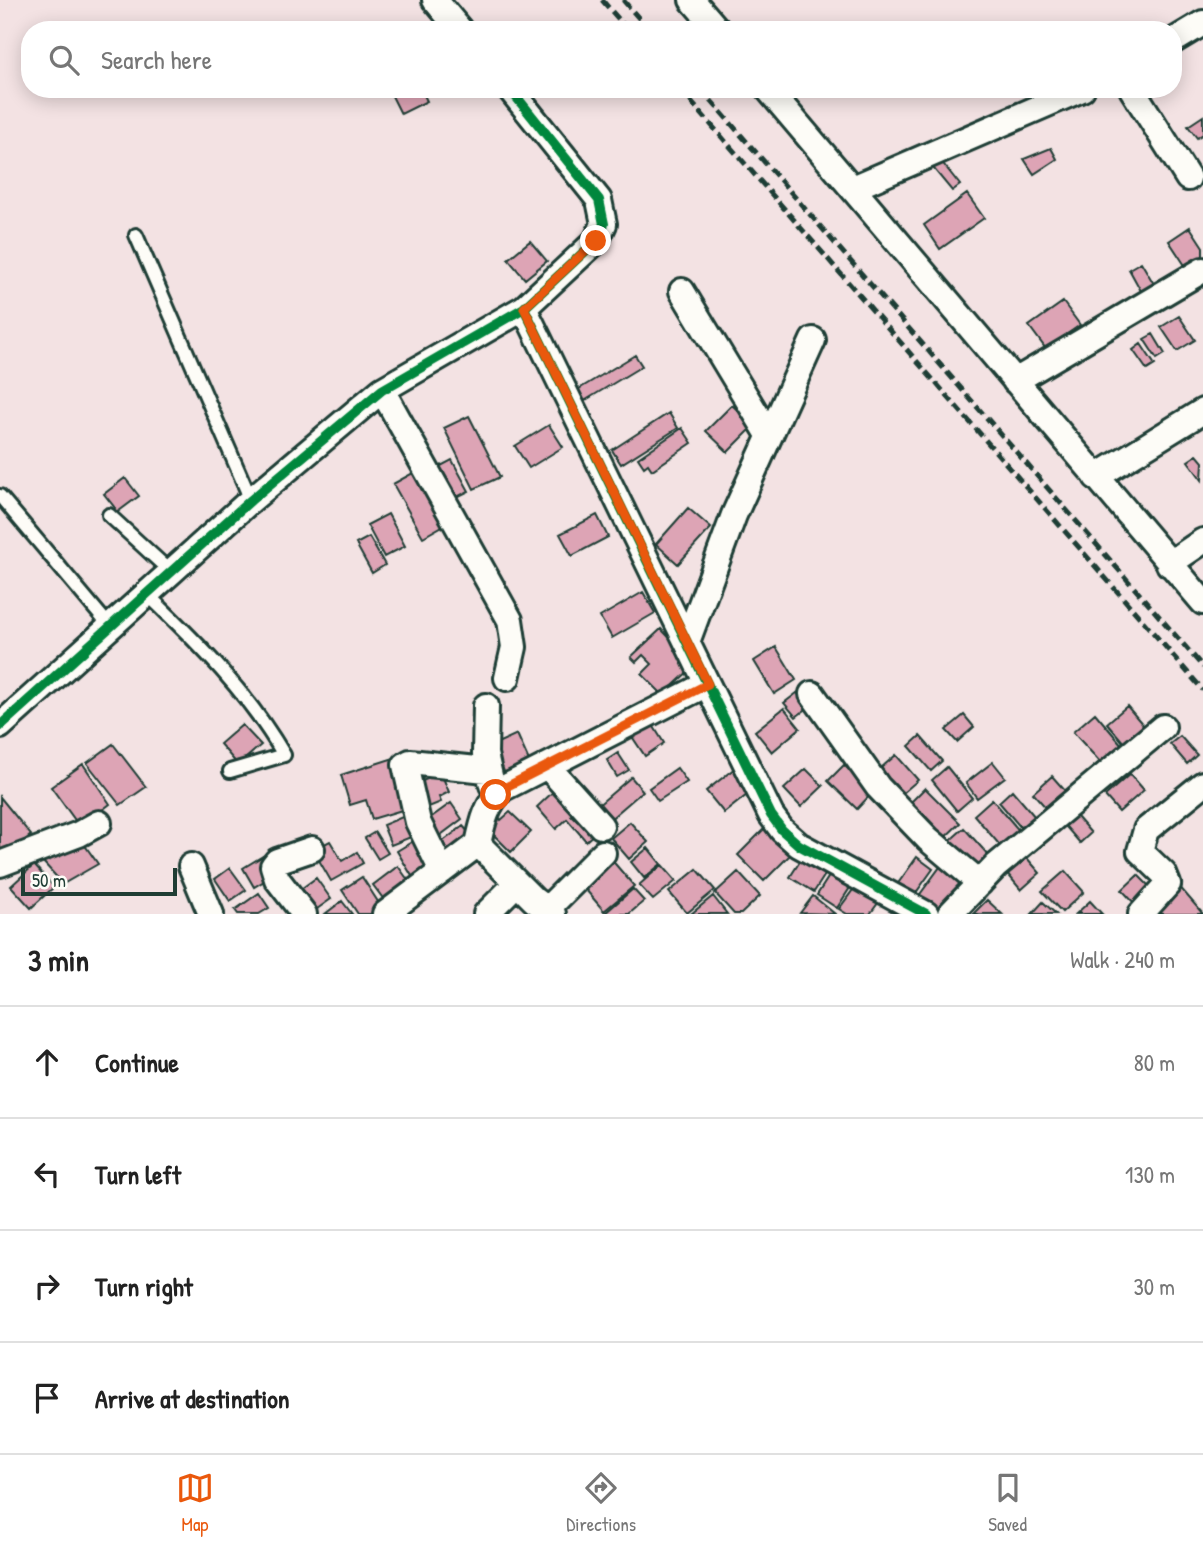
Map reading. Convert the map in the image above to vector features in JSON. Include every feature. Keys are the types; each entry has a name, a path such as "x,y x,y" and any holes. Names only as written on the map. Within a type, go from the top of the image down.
{"street":[{"path":"435,0 452,21"},
{"path":"692,0 710,21"},
{"path":"1182,36 1203,23"},
{"path":"0,726 251,500 382,390 524,308 596,241 604,224 599,200 581,173 518,98"},
{"path":"776,98 1203,602"},
{"path":"853,188 1061,98"},
{"path":"1138,98 1188,178"},
{"path":"1015,381 1203,270"},
{"path":"682,290 769,435"},
{"path":"524,308 782,830 799,845 926,914"},
{"path":"687,642 734,515 813,340"},
{"path":"382,390 510,620 514,647 507,678"},
{"path":"1096,477 1203,411"},
{"path":"1169,564 1203,541"},
{"path":"385,914 478,844 484,814 496,795 708,684"},
{"path":"812,694 878,787 928,839 980,883"},
{"path":"486,706 486,770 496,795"},
{"path":"950,914 980,883 1163,727"},
{"path":"442,871 418,822 405,765 410,762 486,770"},
{"path":"548,766 601,826"},
{"path":"1142,914 1168,884 1164,874 1140,851 1141,840 1146,830 1203,784"},
{"path":"0,864 79,834 99,823"},
{"path":"478,844 550,912 603,853"},
{"path":"304,914 277,879 273,866 277,861 312,849"},
{"path":"191,866 211,914"},
{"path":"486,914 517,883"}],"lane":[{"path":"136,235 251,500"},
{"path":"0,496 111,628"},
{"path":"109,515 172,573"},
{"path":"148,595 197,642 243,692 284,755 230,771"}],"building":[{"path":"393,98 426,98 427,101 401,114"},
{"path":"1203,116 1203,134 1197,138 1188,126"},
{"path":"1051,148 1057,159 1034,174 1024,159"},
{"path":"937,156 960,185 952,191 929,163"},
{"path":"967,194 984,218 940,249 924,225"},
{"path":"1190,227 1203,247 1203,261 1188,270 1169,241"},
{"path":"530,241 547,261 525,279 508,259"},
{"path":"1141,262 1154,284 1141,291 1129,269"},
{"path":"1063,302 1080,325 1046,349 1029,326"},
{"path":"1179,316 1195,340 1177,351 1161,327"},
{"path":"1153,334 1165,354 1157,359 1144,339"},
{"path":"1141,344 1155,365 1147,370 1133,350"},
{"path":"635,355 642,366 581,403 574,392"},
{"path":"732,405 754,426 728,452 706,431"},
{"path":"669,413 678,428 621,464 612,450"},
{"path":"469,416 500,477 474,489 444,428"},
{"path":"549,425 563,447 529,468 515,446"},
{"path":"682,428 692,443 652,470 648,464 644,467 638,458"},
{"path":"1197,455 1203,462 1202,480 1188,461"},
{"path":"452,460 469,491 451,500 435,469"},
{"path":"422,468 451,521 423,537 393,484"},
{"path":"125,478 139,496 115,514 115,508 104,494"},
{"path":"688,508 711,528 678,564 656,544"},
{"path":"388,514 405,546 384,557 367,525"},
{"path":"597,515 608,537 572,556 560,534"},
{"path":"369,537 385,565 372,573 356,544"},
{"path":"643,592 655,613 612,638 600,617"},
{"path":"661,629 688,657 692,668 663,695 642,674 652,664 643,655 636,662 631,657"},
{"path":"776,647 796,680 774,694 754,661"},
{"path":"802,689 814,703 796,717 784,703"},
{"path":"1127,706 1144,726 1124,743 1107,723"},
{"path":"784,708 800,728 772,752 755,731"},
{"path":"1095,713 1122,745 1101,763 1073,732"},
{"path":"964,715 974,727 957,742 946,730"},
{"path":"651,722 664,743 645,756 631,735"},
{"path":"242,725 261,745 238,765 220,744"},
{"path":"517,734 530,763 505,774 493,745"},
{"path":"920,736 942,761 931,771 909,746"},
{"path":"1180,736 1197,755 1187,764 1170,744"},
{"path":"113,744 146,787 120,805 87,763"},
{"path":"618,753 629,770 617,777 607,760"},
{"path":"896,755 918,780 897,798 875,773"},
{"path":"397,757 412,807 372,819 366,800 350,805 341,775"},
{"path":"993,762 1005,777 977,798 966,783"},
{"path":"83,764 110,804 80,827 51,787"},
{"path":"844,765 872,793 857,809 828,781"},
{"path":"947,767 972,798 957,811 932,780"},
{"path":"677,768 687,782 658,801 649,788"},
{"path":"735,768 752,791 724,813 706,791"},
{"path":"806,769 823,786 801,807 784,789"},
{"path":"441,773 449,792 439,797 441,802 424,809 413,785"},
{"path":"1130,774 1144,790 1119,812 1105,796"},
{"path":"1052,776 1067,793 1048,810 1033,793"},
{"path":"631,777 643,791 608,821 596,807"},
{"path":"925,788 960,823 940,842 906,807"},
{"path":"555,790 575,812 571,815 578,822 582,818 595,833 586,841 567,819 556,829 537,807"},
{"path":"1012,790 1035,817 1022,829 999,802"},
{"path":"0,797 31,835 6,856 0,849"},
{"path":"992,799 1022,834 1004,850 974,815"},
{"path":"451,803 462,819 438,837 426,821"},
{"path":"1071,810 1091,833 1080,843 1060,820"},
{"path":"510,812 531,832 511,852 489,830 498,816 501,820"},
{"path":"412,813 421,833 391,845 383,825"},
{"path":"630,822 648,842 629,859 611,838"},
{"path":"463,826 475,840 446,863 434,848"},
{"path":"964,828 991,858 972,874 946,844"},
{"path":"764,829 790,855 764,881 738,855"},
{"path":"375,832 388,853 378,859 365,838"},
{"path":"420,837 435,862 426,867 429,872 415,881 397,851"},
{"path":"330,841 342,861 357,852 363,863 331,881 313,850"},
{"path":"84,844 98,864 63,884 43,862"},
{"path":"648,848 661,864 644,878 631,862"},
{"path":"1020,850 1040,873 1021,890 1001,866"},
{"path":"804,855 828,870 814,892 790,877"},
{"path":"263,856 274,875 254,887 243,868"},
{"path":"917,857 933,869 910,901 894,889"},
{"path":"610,858 634,886 604,911 580,883"},
{"path":"34,865 54,887 31,908 11,886"},
{"path":"662,865 676,881 653,900 639,885"},
{"path":"398,866 413,887 388,905 373,885"},
{"path":"940,867 963,884 942,914 918,897"},
{"path":"230,868 246,890 230,901 215,879"},
{"path":"697,869 715,890 687,913 669,892"},
{"path":"833,870 853,883 837,908 817,895"},
{"path":"1065,871 1084,892 1062,912 1042,891"},
{"path":"738,872 760,896 741,914 734,914 715,893"},
{"path":"1138,875 1152,889 1136,905 1122,890"},
{"path":"362,877 382,908 373,914 358,914 342,890"},
{"path":"316,878 331,899 310,914 294,894"},
{"path":"858,883 881,899 870,914 847,914 839,909"},
{"path":"1178,885 1203,914 1149,914"},
{"path":"633,889 644,901 629,914 604,914"},
{"path":"259,893 269,908 259,914 238,914 235,910"},
{"path":"713,896 727,914 691,914"},
{"path":"813,896 835,914 800,913"},
{"path":"987,900 1002,914 973,914"},
{"path":"342,901 352,914 325,914"},
{"path":"1090,901 1102,914 1076,914"},
{"path":"1043,902 1056,914 1032,914"}],"railway":[{"path":"602,0 620,21"},
{"path":"623,0 641,21"},
{"path":"688,98 1203,690"},
{"path":"709,98 1203,667"}],"cycle path":[{"path":"0,726 251,500 382,390 524,308 596,241 604,224 599,200 517,98"},
{"path":"524,308 771,815 782,830 799,845 926,914"}],"route":[{"path":"496,795 502,789 708,684 524,308 596,241"}]}
